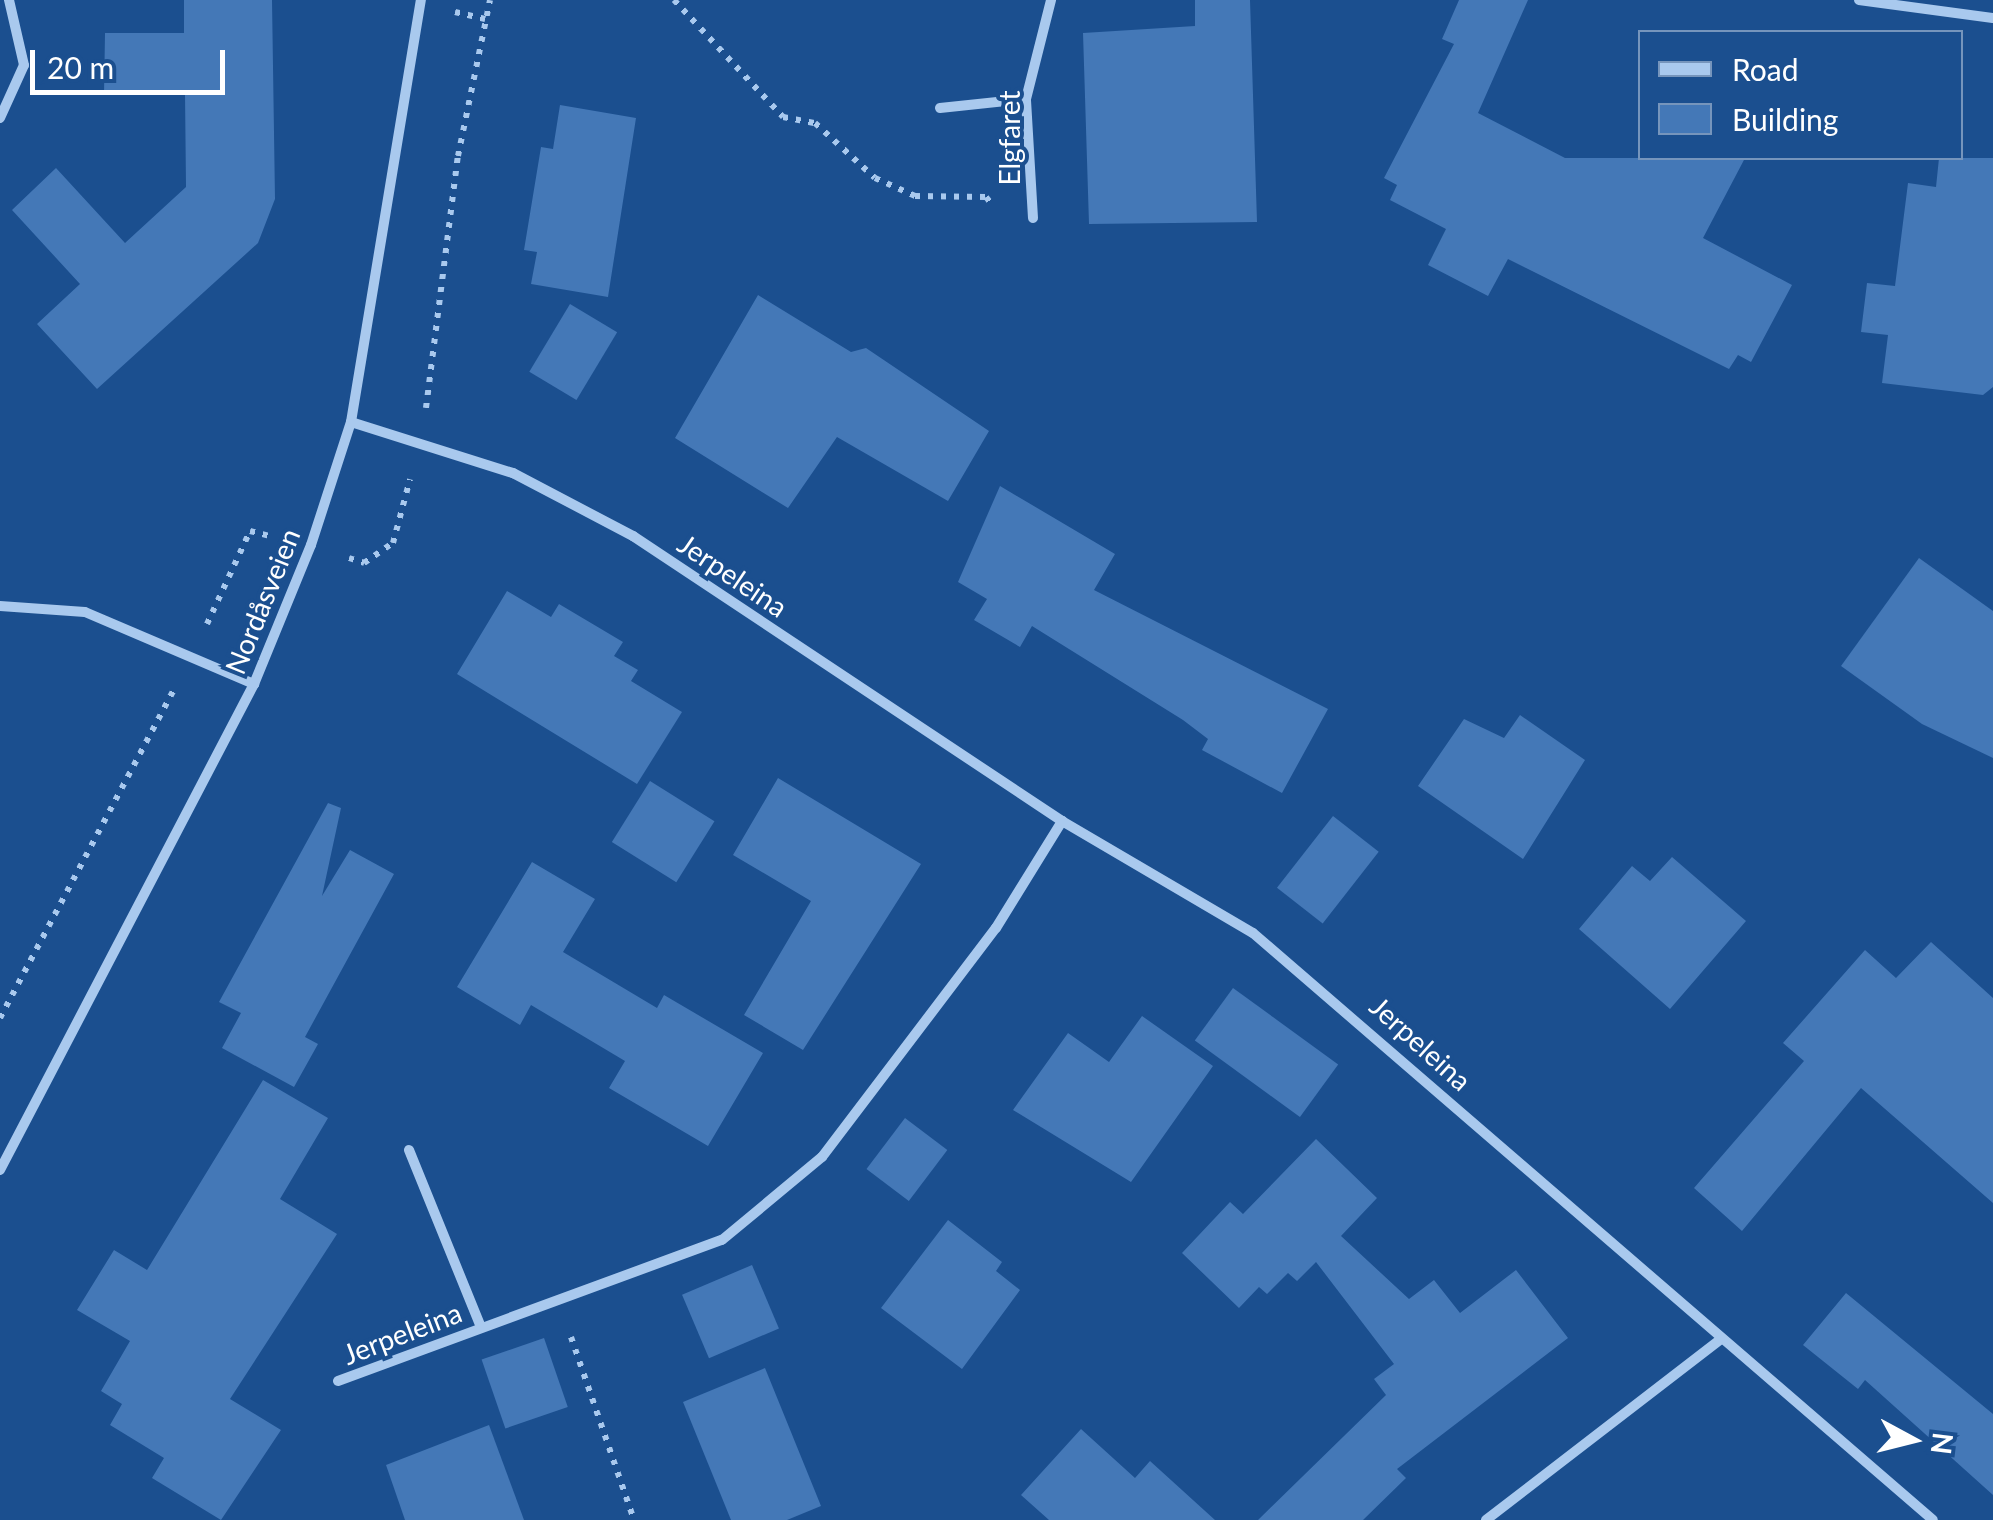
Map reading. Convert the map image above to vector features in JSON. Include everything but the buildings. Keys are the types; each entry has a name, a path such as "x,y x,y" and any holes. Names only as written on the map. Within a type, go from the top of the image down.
{"street":[{"path":"0,118 24,65 9,0"},
{"name":"Nordåsveien","path":"0,1170 254,684 311,545 352,422 421,0"},
{"name":"Elgfaret","path":"1033,218 1026,98 1051,0"},
{"path":"1859,0 1993,18"},
{"path":"940,108 1026,98"},
{"name":"Jerpeleina","path":"352,422 420,440 513,473 633,536 1062,821 1268,944 1720,1340 1933,1520"},
{"path":"0,606 85,612 194,653 254,684"},
{"name":"Jerpeleina","path":"338,1381 722,1240 822,1157 996,928 1062,821"},
{"name":"Jerpeleina","path":"409,1150 481,1327"},
{"path":"1486,1520 1720,1340"}],"path":[{"path":"0,1018 194,653 250,531 311,545 364,563 393,543 420,440 458,156 490,0"},
{"path":"674,0 783,116 815,123 875,178 915,196 986,198 1019,235 1033,218"},
{"path":"558,1298 634,1520"}]}
